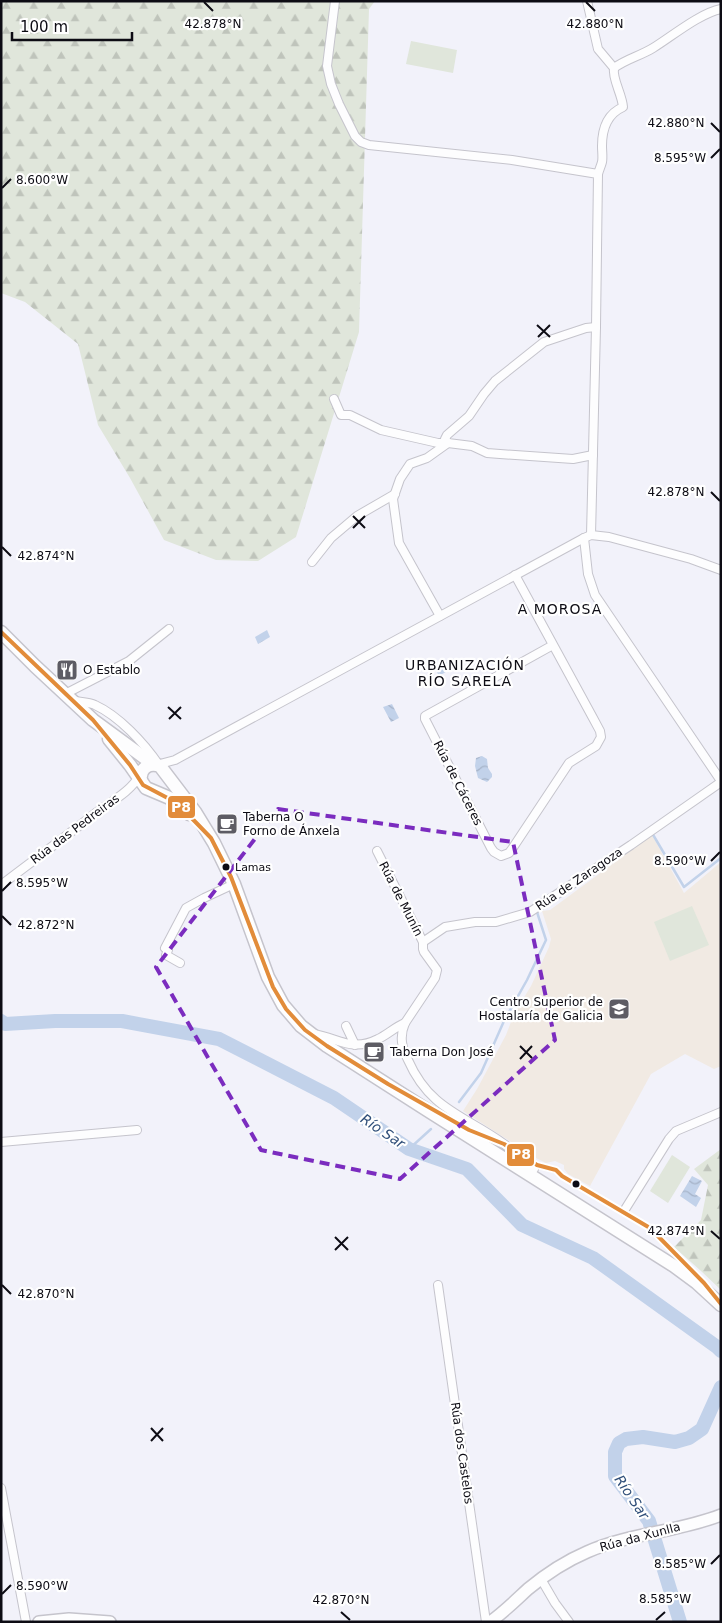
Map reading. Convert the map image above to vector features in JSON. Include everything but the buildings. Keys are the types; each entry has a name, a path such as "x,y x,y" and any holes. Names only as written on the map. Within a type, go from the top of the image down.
{"main road":[{"path":"1,632 93,720 142,780 177,803 211,838"},
{"path":"93,720 162,771 195,812 221,854 275,991 286,1009 308,1033 674,1266 697,1283 721,1305"},
{"path":"142,780 146,766 162,771"},
{"path":"142,780 161,787 164,784 162,771"},
{"path":"388,1084 534,1168 678,1260 704,1283 721,1305"}],"street":[{"path":"336,1 327,66 331,84 339,104 361,142 369,145 512,160 598,174"},
{"path":"587,1 598,49 614,68"},
{"path":"721,9 692,22 651,49 623,61 614,68 613,74 622,97 623,107 608,117 604,129 602,161 598,174 593,454 588,537 588,574 595,594 721,782"},
{"path":"448,444 445,439 447,435 469,416 495,381 544,342 586,328 596,327"},
{"path":"334,400 341,415 350,415 381,430 438,443 472,446 487,453 573,459 593,454"},
{"path":"440,616 399,543 393,499 400,479 410,464 428,458 448,444"},
{"path":"312,562 331,538 357,516 395,494"},
{"path":"69,697 95,705 113,717 138,739 162,771 175,760 588,537 609,536 692,559 721,570"},
{"path":"515,575 553,645"},
{"path":"69,697 129,661 169,629"},
{"name":"Rúa de Cáceres","path":"553,645 597,724 601,735 600,741 596,746 569,763 512,849 505,856 498,855 491,848 425,720 425,716 553,645"},
{"name":"Rúa das Pedreiras","path":"126,792 142,780"},
{"name":"Rúa das Pedreiras","path":"1,885 142,780"},
{"name":"Rúa de Zaragoza","path":"423,942 445,927 475,922 496,922 530,912 721,782"},
{"name":"Rúa de Munín","path":"377,851 423,942 424,952 435,968 436,973 435,978 405,1024 402,1044 407,1059 419,1082 438,1102 504,1144 534,1168"},
{"path":"180,963 166,955 168,950 165,948 184,910 198,900 234,884"},
{"name":"Rúa de Munín","path":"356,1045 366,1045 405,1024"},
{"path":"346,1026 356,1045"},
{"path":"308,1033 331,1037 356,1045"},
{"path":"414,1098 420,1094 419,1082"},
{"path":"624,1212 669,1139 676,1131 721,1112"},
{"path":"1,1142 136,1130"},
{"name":"Rúa dos Castelos","path":"438,1285 486,1622"},
{"path":"1,1488 26,1622"},
{"name":"Rúa da Xunlla","path":"490,1622 542,1579 586,1552 614,1542 721,1515"},
{"path":"542,1579 568,1622"},
{"path":"39,1622 110,1622"}],"highlighted area":[{"path":"278,809 513,842 555,1040 400,1179 261,1150 156,967"}],"shaded area":[{"name":"Centro Superior de Hostalaría de Galicia","path":"652,835 684,893 721,862 721,1066 714,1069 685,1054 651,1074 590,1186 568,1174 564,1169 564,1165 555,1161 546,1163 536,1158 463,1111 506,1035 514,1014 531,986 549,947 551,939 542,911 550,910"}],"green space":[{"path":"1,1 375,1 369,9 359,332 296,537 258,561 216,560 164,540 98,425 78,344 25,302 1,293"},
{"path":"411,41 457,50 453,73 406,64"},
{"path":"692,906 709,945 670,961 654,922"},
{"path":"721,1149 721,1290 674,1247 701,1220 708,1185 694,1169"},
{"path":"672,1155 690,1167 668,1203 650,1191"}],"water":[{"path":"267,630 270,637 258,644 255,637"},
{"path":"447,662 451,669 439,676 436,670"},
{"path":"392,704 399,718 391,722 383,707"},
{"path":"482,756 487,759 488,768 492,774 492,777 487,782 478,778 475,766 476,758"},
{"path":"692,1176 702,1181 695,1194 701,1198 696,1207 680,1196"}],"waterway":[{"path":"651,834 684,887 721,858"},
{"path":"459,1102 481,1073 504,1021 527,980 546,940 537,912 581,883"},
{"name":"Río Sar","path":"1,1021 5,1024 55,1021 122,1021 219,1039 334,1098 409,1149 467,1169 522,1225 593,1258 721,1351"},
{"path":"409,1149 431,1129"},
{"name":"Río Sar","path":"680,1622 649,1521 615,1476 615,1452 619,1443 626,1439 643,1437 675,1442 689,1438 702,1429 721,1387"}],"transit line":[{"name":"P8","path":"1,632 93,720 130,765 143,785 177,803 211,838 231,877 273,987 286,1009 305,1030 388,1084 469,1130 504,1144 537,1165 556,1170 562,1176 650,1228 704,1283 721,1304"}],"place":[{"name":"O Establo","path":"67,670"},
{"name":"Taberna O Forno de Ánxela","path":"227,824"},
{"name":"Lamas","path":"226,867"},
{"name":"Centro Superior de Hostalaría de Galicia","path":"619,1009"},
{"name":"Taberna Don José","path":"374,1052"}],"district":[{"name":"A MOROSA","path":"560,609"},
{"name":"URBANIZACIÓN RÍO SARELA","path":"465,674"}]}
